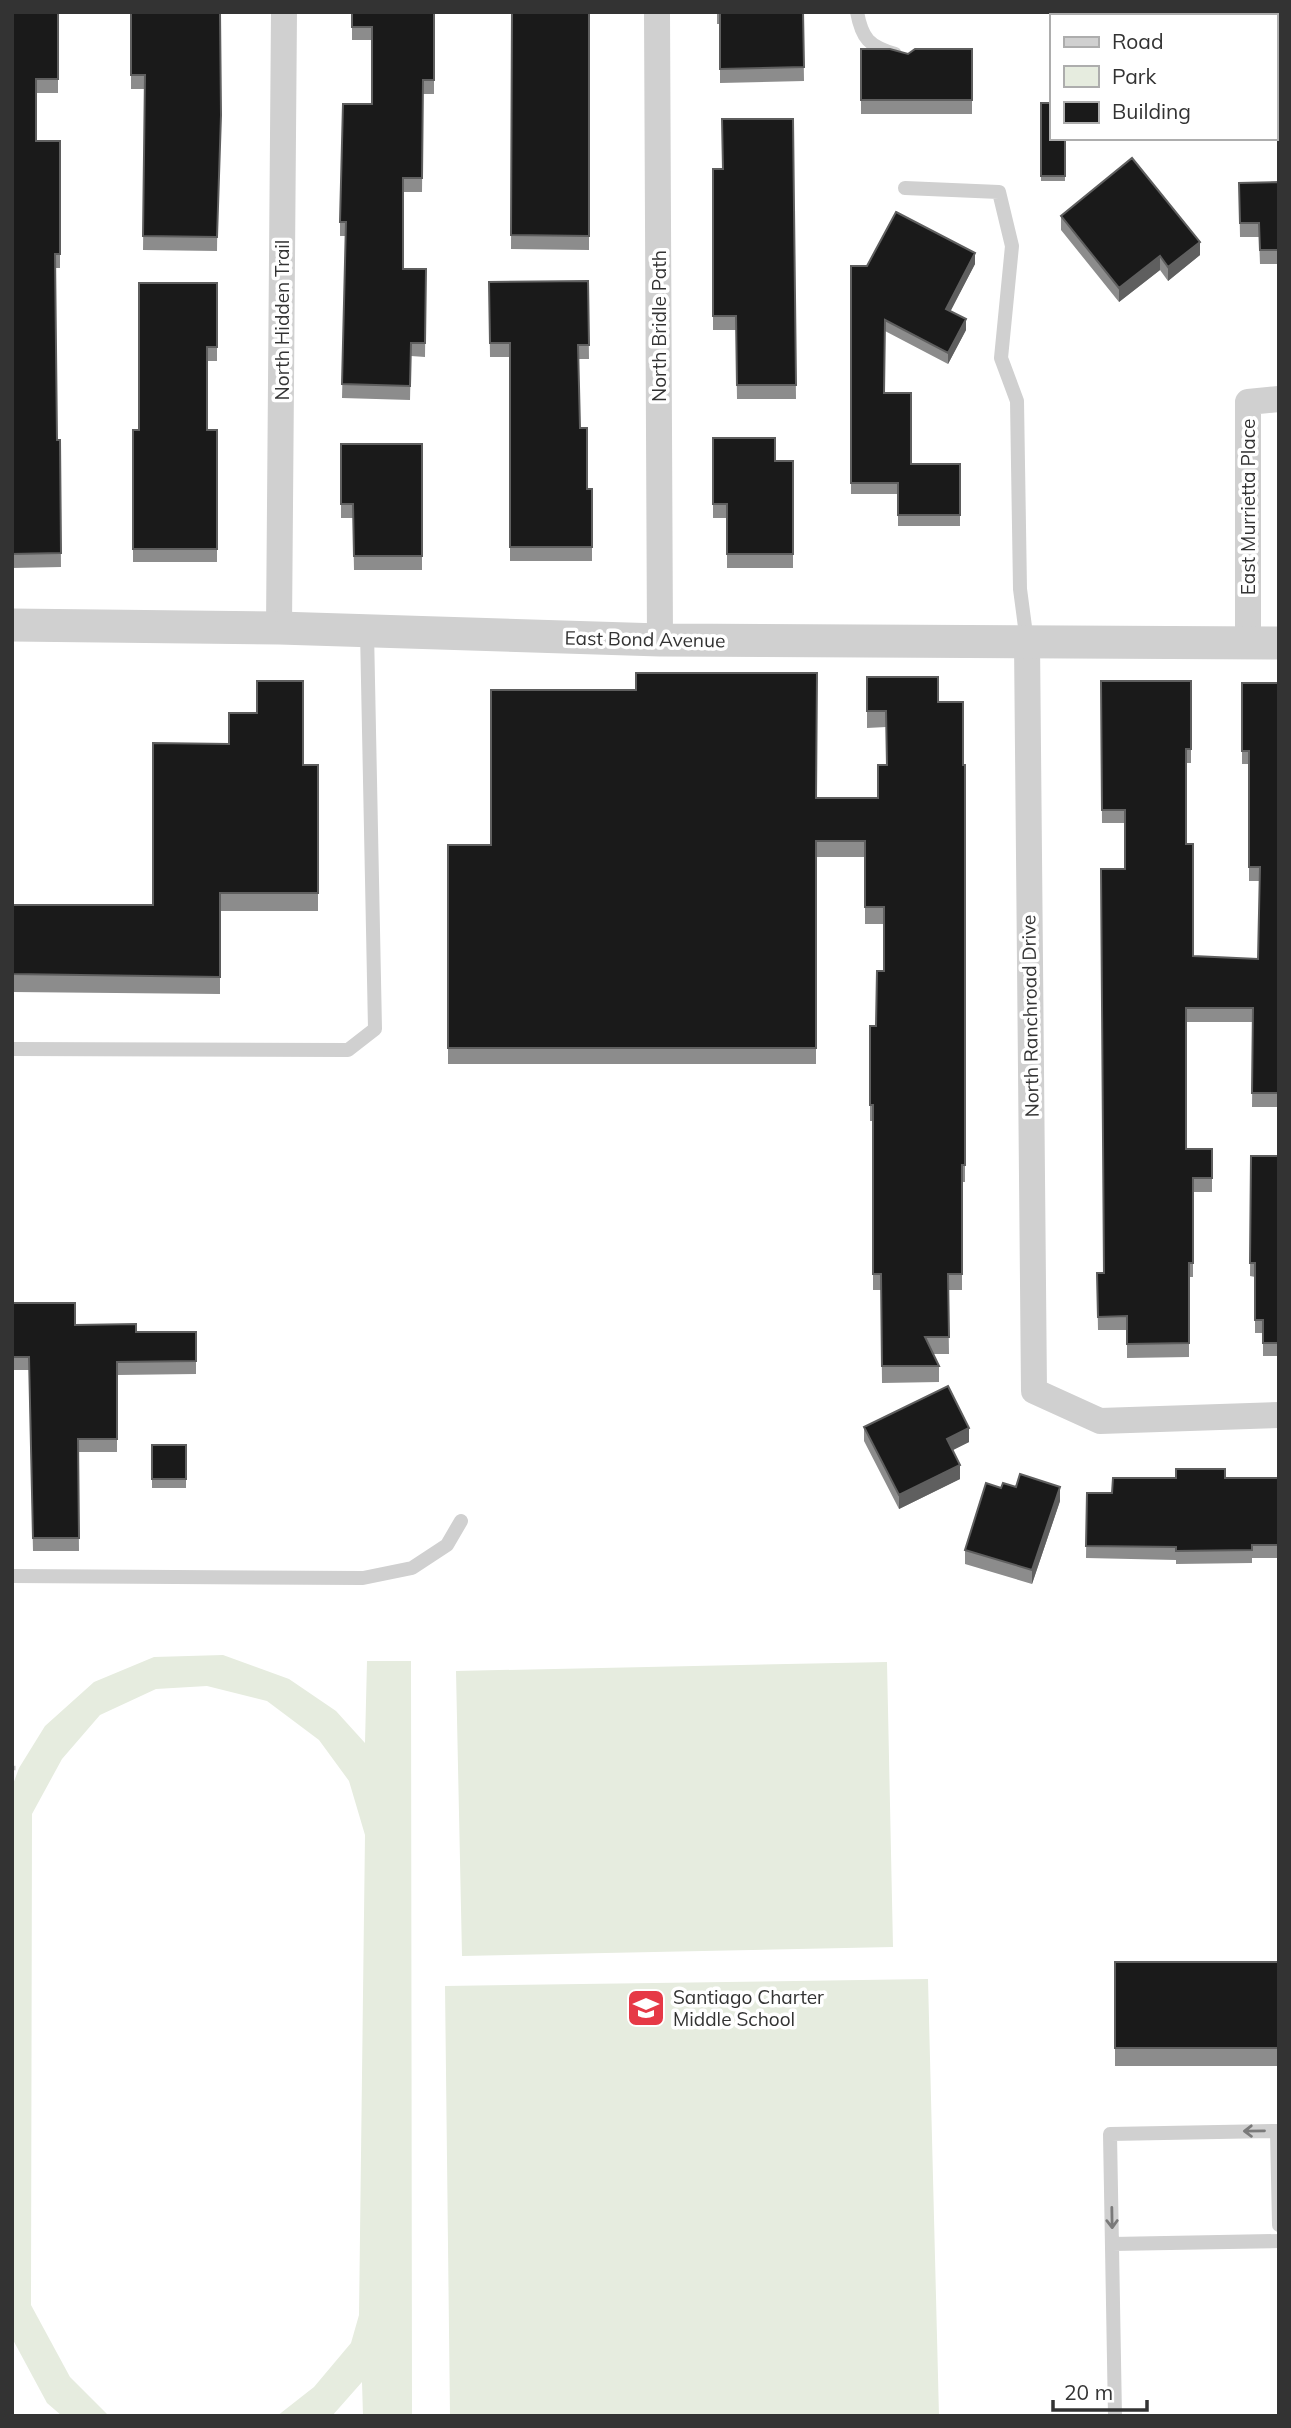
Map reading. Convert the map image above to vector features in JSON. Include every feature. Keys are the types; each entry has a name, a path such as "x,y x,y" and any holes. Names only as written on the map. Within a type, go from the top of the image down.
{"street":[{"name":"North Hidden Trail","path":"279,628 284,12"},
{"name":"North Bridle Path","path":"657,12 660,640"},
{"name":"East Murrietta Place","path":"1263,643 1248,402 1279,399"},
{"name":"East Bond Avenue","path":"12,625 279,628 660,640 1263,643"},
{"name":"North Ranchroad Drive","path":"1027,642 1034,1391 1100,1421 1279,1415"}],"lane":[{"path":"857,12 861,31 869,41 880,49 906,58"},
{"path":"905,188 999,192 1012,246 1001,359 1017,401 1020,589 1027,642"},
{"path":"12,1049 348,1050 375,1028 367,631"},
{"path":"12,1576 363,1578 412,1568 447,1545 461,1521"},
{"path":"1115,2416 1110,2134 1277,2131 1279,2225"},
{"path":"1112,2244 1279,2241"}],"path":[{"path":"12,1768 19,1768"}],"green space":[{"path":"223,1655 289,1679 336,1711 365,1743 367,1661 411,1661 412,2416 363,2416 362,2382 332,2416 277,2416 314,2387 351,2343 359,2315 365,1835 349,1781 319,1740 267,1701 207,1686 156,1689 100,1715 62,1759 32,1814 31,2305 70,2377 109,2416 62,2416 47,2403 12,2338 12,1787 19,1768 45,1726 94,1682 154,1657"},
{"path":"887,1662 893,1947 462,1956 456,1671"},
{"path":"928,1979 939,2416 450,2416 445,1986"}],"building":[{"path":"12,12 58,12 58,79 36,79 36,141 60,141 60,254 55,254 61,553 12,554"},
{"path":"131,12 220,12 221,115 217,237 143,236 145,75 131,75"},
{"path":"352,12 434,12 434,80 423,80 422,178 403,178 403,269 426,269 425,343 411,343 410,386 342,384 346,222 340,222 343,104 372,104 372,27 352,27"},
{"path":"512,12 589,12 589,236 511,235"},
{"path":"720,12 803,12 804,67 720,69"},
{"path":"861,49 890,49 908,54 915,49 972,49 972,100 861,100"},
{"path":"1041,103 1050,103 1050,140 1065,140 1065,176 1041,176"},
{"path":"722,119 793,119 796,385 737,385 736,316 713,316 713,169 723,169"},
{"path":"1132,158 1200,242 1168,267 1160,256 1119,288 1061,216"},
{"path":"1279,182 1279,250 1260,250 1259,223 1240,223 1239,183"},
{"path":"896,212 975,253 946,309 966,319 948,353 885,320 884,393 911,393 911,464 960,464 960,515 898,515 898,483 851,483 851,266 867,266"},
{"path":"588,281 589,345 578,345 580,428 587,428 587,489 592,489 592,547 510,547 510,343 490,343 489,282"},
{"path":"139,283 217,283 217,347 207,347 207,430 217,430 217,549 133,549 133,430 139,430"},
{"path":"713,438 775,438 775,461 793,461 793,554 727,554 727,504 713,504"},
{"path":"341,444 422,444 422,556 354,556 353,504 341,504"},
{"path":"636,673 817,673 816,798 878,798 878,765 887,765 886,711 867,711 867,677 938,677 938,702 963,702 965,1165 962,1165 962,1274 948,1274 949,1337 925,1337 939,1366 882,1366 881,1274 873,1274 870,1026 876,1026 877,971 884,971 884,907 865,907 865,841 816,841 816,1048 448,1048 448,845 491,845 491,690 636,690"},
{"path":"257,681 303,681 303,765 318,765 318,893 220,893 220,977 12,974 12,905 153,905 153,743 229,744 229,713 257,713"},
{"path":"1101,681 1191,681 1191,749 1186,749 1186,844 1193,844 1193,956 1258,959 1260,867 1249,867 1249,751 1242,751 1242,683 1279,683 1279,1093 1252,1093 1253,1008 1186,1008 1186,1149 1212,1149 1212,1178 1193,1178 1189,1343 1127,1344 1127,1316 1098,1317 1097,1273 1104,1273 1101,869 1125,869 1125,810 1102,810"},
{"path":"1251,1156 1279,1156 1279,1343 1263,1343 1263,1320 1255,1320 1255,1263 1250,1263"},
{"path":"12,1303 75,1303 75,1325 136,1324 136,1332 196,1332 196,1361 117,1362 117,1439 78,1439 79,1538 33,1538 29,1357 12,1357"},
{"path":"948,1386 969,1428 947,1439 960,1465 899,1495 864,1427"},
{"path":"152,1445 186,1445 186,1479 152,1479"},
{"path":"1176,1469 1225,1469 1225,1478 1279,1478 1279,1545 1252,1545 1252,1550 1176,1551 1176,1547 1086,1546 1087,1493 1112,1493 1113,1478 1176,1478"},
{"path":"1020,1474 1060,1487 1032,1570 965,1550 986,1483 1001,1488 1003,1483 1016,1487"},
{"path":"1115,1962 1279,1962 1279,2048 1115,2048"}],"place":[{"name":"Santiago Charter Middle School","path":"646,2008"}]}
